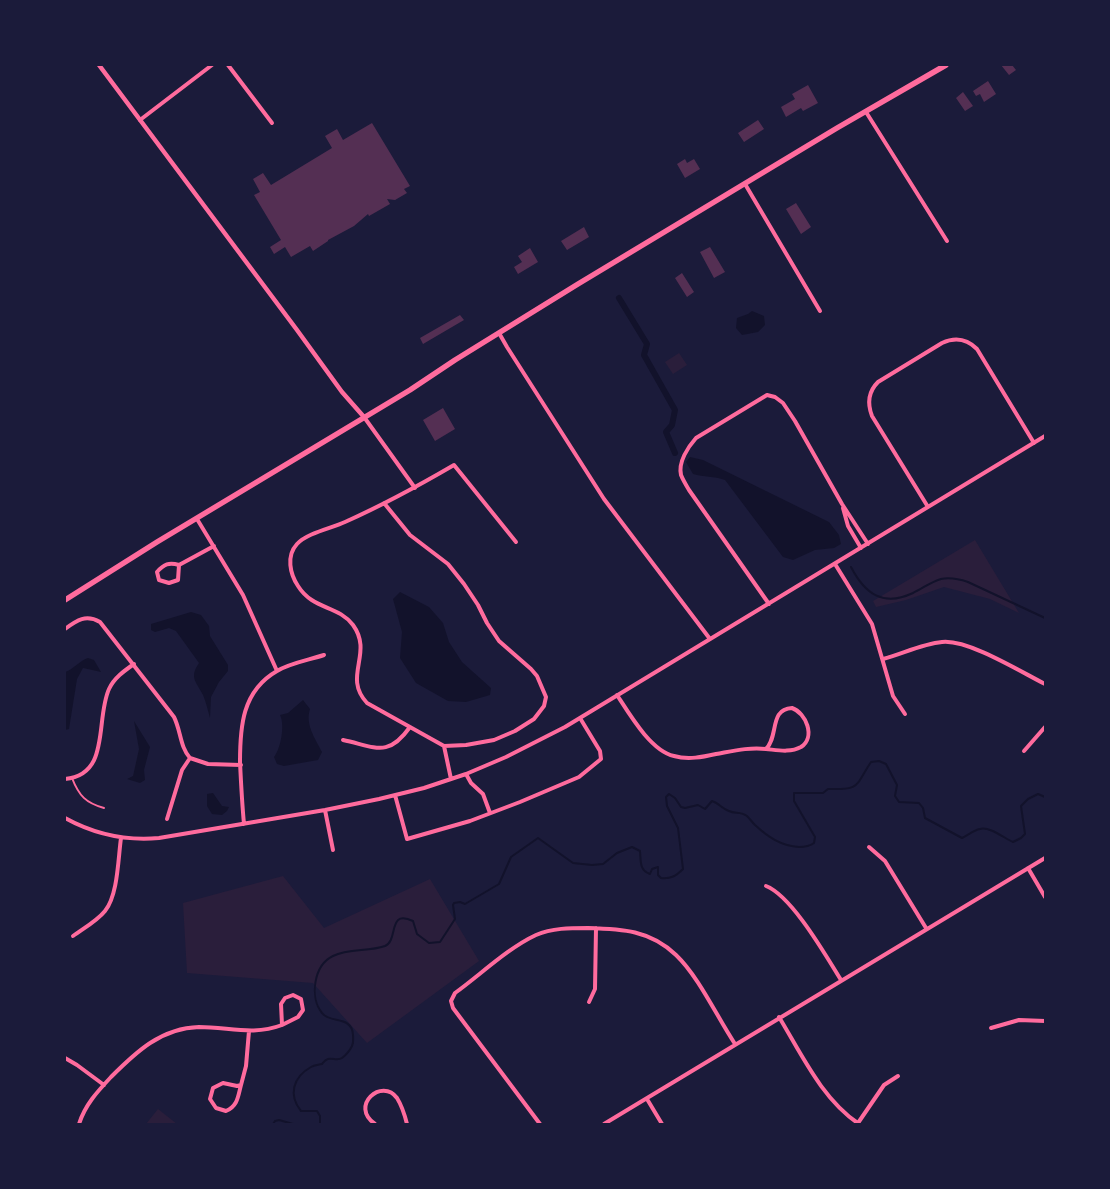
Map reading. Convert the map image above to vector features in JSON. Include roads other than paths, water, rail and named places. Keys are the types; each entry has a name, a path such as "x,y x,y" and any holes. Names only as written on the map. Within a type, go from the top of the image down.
{"main road":[{"path":"65,600 410,390 454,360 946,65"}],"street":[{"path":"99,65 342,392 364,417 415,488"},
{"path":"140,120 212,65"},
{"path":"228,65 272,123"},
{"path":"866,112 947,240"},
{"path":"745,184 820,311"},
{"path":"499,333 604,498 710,640"},
{"path":"928,507 872,416 868,400 871,390 878,382 942,343 960,339 969,342 977,349 1034,443"},
{"path":"769,604 689,490 681,474 683,460 689,446 696,438 767,396 775,397 783,403 795,421 842,504 868,544"},
{"path":"65,818 88,829 121,838 159,838 325,810 395,795 466,774 538,742 618,696 1045,436"},
{"path":"384,502 410,535 453,570 478,604 487,623 499,641 537,676 546,697 544,706 534,718 515,731 494,740 466,745 444,746 367,703 360,695 356,686 356,676 362,649 359,636 352,624 344,616 315,604 305,596 292,575 290,564 292,552 297,543 310,536 344,522 384,502 415,488 454,465 516,542"},
{"path":"842,504 848,526 861,548"},
{"path":"197,519 243,595 277,671"},
{"path":"179,565 178,580 169,584 158,580 157,572 164,565 172,563 179,565 214,546"},
{"path":"835,564 872,624 893,696 905,714"},
{"path":"65,629 79,619 85,618 96,620 104,626 174,718 178,725 182,746 190,758 208,764 240,765"},
{"path":"883,659 936,643 958,643 972,647 1045,684"},
{"path":"244,824 241,794 240,731 246,705 257,688 277,671 324,655"},
{"path":"65,779 84,774 92,766 98,749 104,703 108,691 114,680 134,664"},
{"path":"618,696 660,750 675,757 694,758 739,749 788,751 803,745 807,739 808,729 800,712 792,708 780,712 777,716 771,742 766,749"},
{"path":"395,795 407,839 435,832 490,813 574,779 590,770 601,759 600,751 580,718"},
{"path":"343,740 382,749 392,746 401,740 410,727"},
{"path":"1024,750 1045,727"},
{"path":"444,746 451,779"},
{"path":"167,819 182,770 190,758"},
{"path":"466,774 471,783 483,794 490,813"},
{"path":"325,810 333,850"},
{"path":"73,936 100,917 109,906 114,891 121,838"},
{"path":"869,847 885,861 926,928"},
{"path":"604,1124 926,928 1045,858"},
{"path":"1028,868 1045,897"},
{"path":"766,886 781,895 807,927 841,980"},
{"path":"540,1124 451,1004 455,993 533,936 561,928 625,929 658,941 668,948 690,972 735,1044"},
{"path":"589,1002 595,989 596,928"},
{"path":"79,1124 87,1105 104,1085 141,1048 155,1039 173,1032 197,1027 264,1031 282,1025 301,1014 304,1007 300,998 293,995 288,996 281,1004 282,1025"},
{"path":"779,1017 829,1098 846,1115 858,1123 884,1085 898,1076"},
{"path":"991,1028 1019,1020 1045,1021"},
{"path":"242,1085 237,1086 223,1083 216,1086 211,1096 213,1106 219,1110 230,1110 237,1103 242,1085 246,1066 249,1031"},
{"path":"65,1058 78,1065 104,1085"},
{"path":"375,1124 367,1115 366,1105 374,1093 385,1091 393,1094 398,1099 407,1124"},
{"path":"647,1099 662,1124"}],"lane":[{"path":"72,778 81,796 91,804 104,808"}],"waterway":[{"path":"619,298 647,344 644,355 675,410 672,425 666,432 675,453"},
{"path":"851,567 869,591 884,598 902,597 937,580 945,578 955,579 968,582 1045,618"},
{"path":"320,1124 320,1116 317,1111 301,1111 297,1105 294,1093 296,1081 312,1066 322,1064 328,1059 342,1058 353,1045 352,1029 349,1025 326,1016 318,1006 315,990 321,966 327,960 339,954 385,946 392,938 396,922 400,919 405,918 413,921 417,934 429,943 440,942 455,919 454,903 460,902 465,904 499,884 511,857 538,838 573,863 592,865 603,864 617,853 632,847 640,851 641,865 646,872 650,874 652,869 658,867 658,875 661,878 668,878 676,875 683,869 678,828 667,806 666,797 669,794 675,798 681,807 698,805 705,809 712,801 731,812 745,814 770,837 786,845 799,847 814,843 815,837 794,801 794,793 823,793 828,789 852,787 856,785 871,762 879,761 886,764 897,785 895,796 899,802 919,803 923,808 925,818 962,838 976,830 988,829 1013,842 1025,834 1021,806 1028,799 1038,794 1045,797"},
{"path":"273,1124 279,1120 293,1124"}]}
